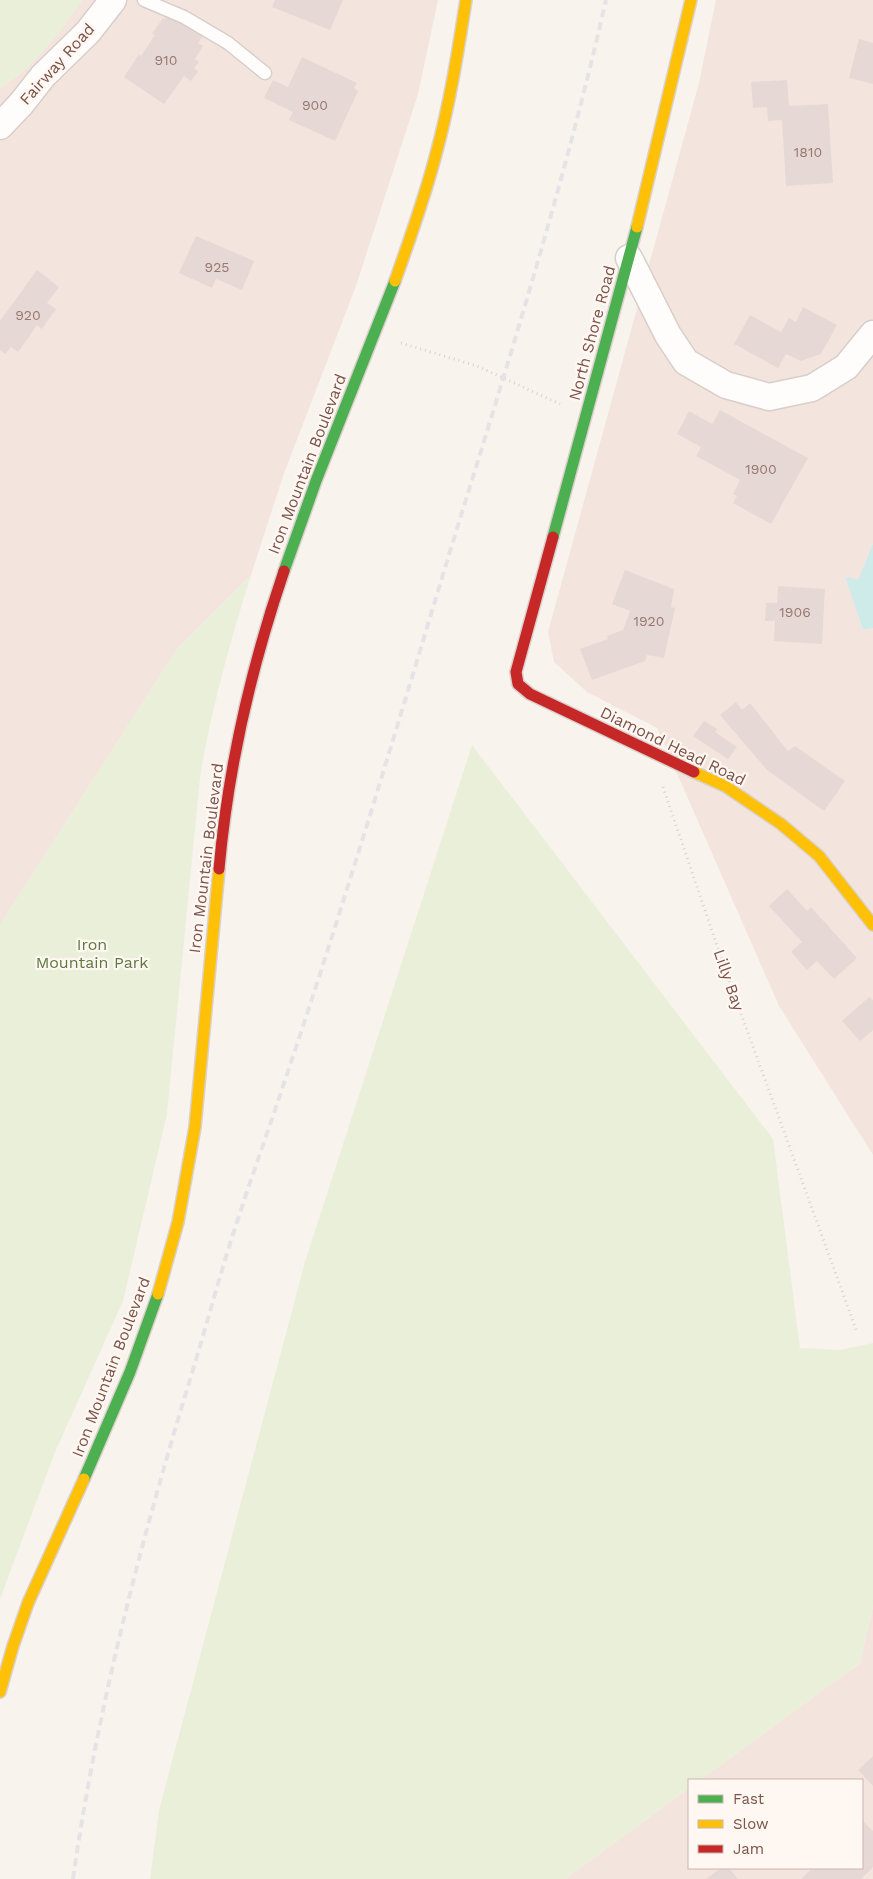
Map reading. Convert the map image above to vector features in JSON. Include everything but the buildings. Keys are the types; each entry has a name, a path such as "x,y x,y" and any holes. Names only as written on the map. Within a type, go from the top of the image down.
{"street":[{"name":"Fairway Road","path":"0,126 21,104 43,76 88,32 112,0"},
{"name":"Iron Mountain Boulevard","path":"0,1692 12,1646 25,1611 130,1372 150,1319 170,1253 181,1206 194,1127 223,825 228,790 243,718 264,633 280,581 324,459 404,258 423,201 437,153 451,88 466,0"},
{"name":"North Shore Road","path":"516,672 629,258 691,0"},
{"path":"629,258 668,335 686,362 726,385 768,397 812,388 846,367 873,334"},
{"name":"Diamond Head Road","path":"516,672 518,684 530,694 725,786 781,824 819,856 873,926"}],"lane":[{"path":"144,0 184,17 228,43 265,73"}],"path":[{"path":"374,334 477,366 586,416"},
{"name":"Lilly Bay","path":"661,783 728,978 856,1332"}],"shaded area":[{"path":"82,0 438,0 418,94 356,286 283,476 251,575 177,649 0,925 0,89 28,67 58,34"},
{"path":"716,0 873,0 873,543 858,581 846,576 863,630 873,628 873,1155 779,1006 657,728 587,692 554,662 548,632 699,83"},
{"path":"873,1606 873,1879 565,1879 688,1789 688,1869 863,1869 863,1779 701,1779 860,1663"}],"green space":[{"path":"0,0 82,0 58,34 28,67 0,89"},
{"name":"Iron Mountain Park","path":"251,575 222,676 204,752 167,1114 123,1301 55,1452 0,1599 0,925 177,649"},
{"path":"472,745 773,1139 800,1348 840,1350 873,1343 873,1606 860,1663 701,1779 688,1779 688,1789 565,1879 150,1879 159,1810 305,1262"}],"water":[{"path":"873,543 873,628 863,630 845,576 858,580"}],"railway":[{"path":"73,1879 83,1813 109,1683 140,1555 158,1491 228,1250 347,889 514,344 572,138 606,0"}],"traffic: fast":[{"path":"553,537 637,227"},
{"path":"284,571 316,481 395,281"},
{"path":"84,1479 130,1372 158,1294"}],"traffic: slow":[{"path":"395,281 412,234 441,135 466,0"},
{"path":"637,227 691,0"},
{"path":"694,772 725,786 781,824 819,856 873,925"},
{"path":"158,1294 178,1222 195,1127 219,869"},
{"path":"0,1692 28,1603 84,1479"}],"traffic: jam":[{"path":"553,537 516,672 518,684 530,694 694,772"},
{"path":"219,869 228,793 251,681 284,571"}]}
